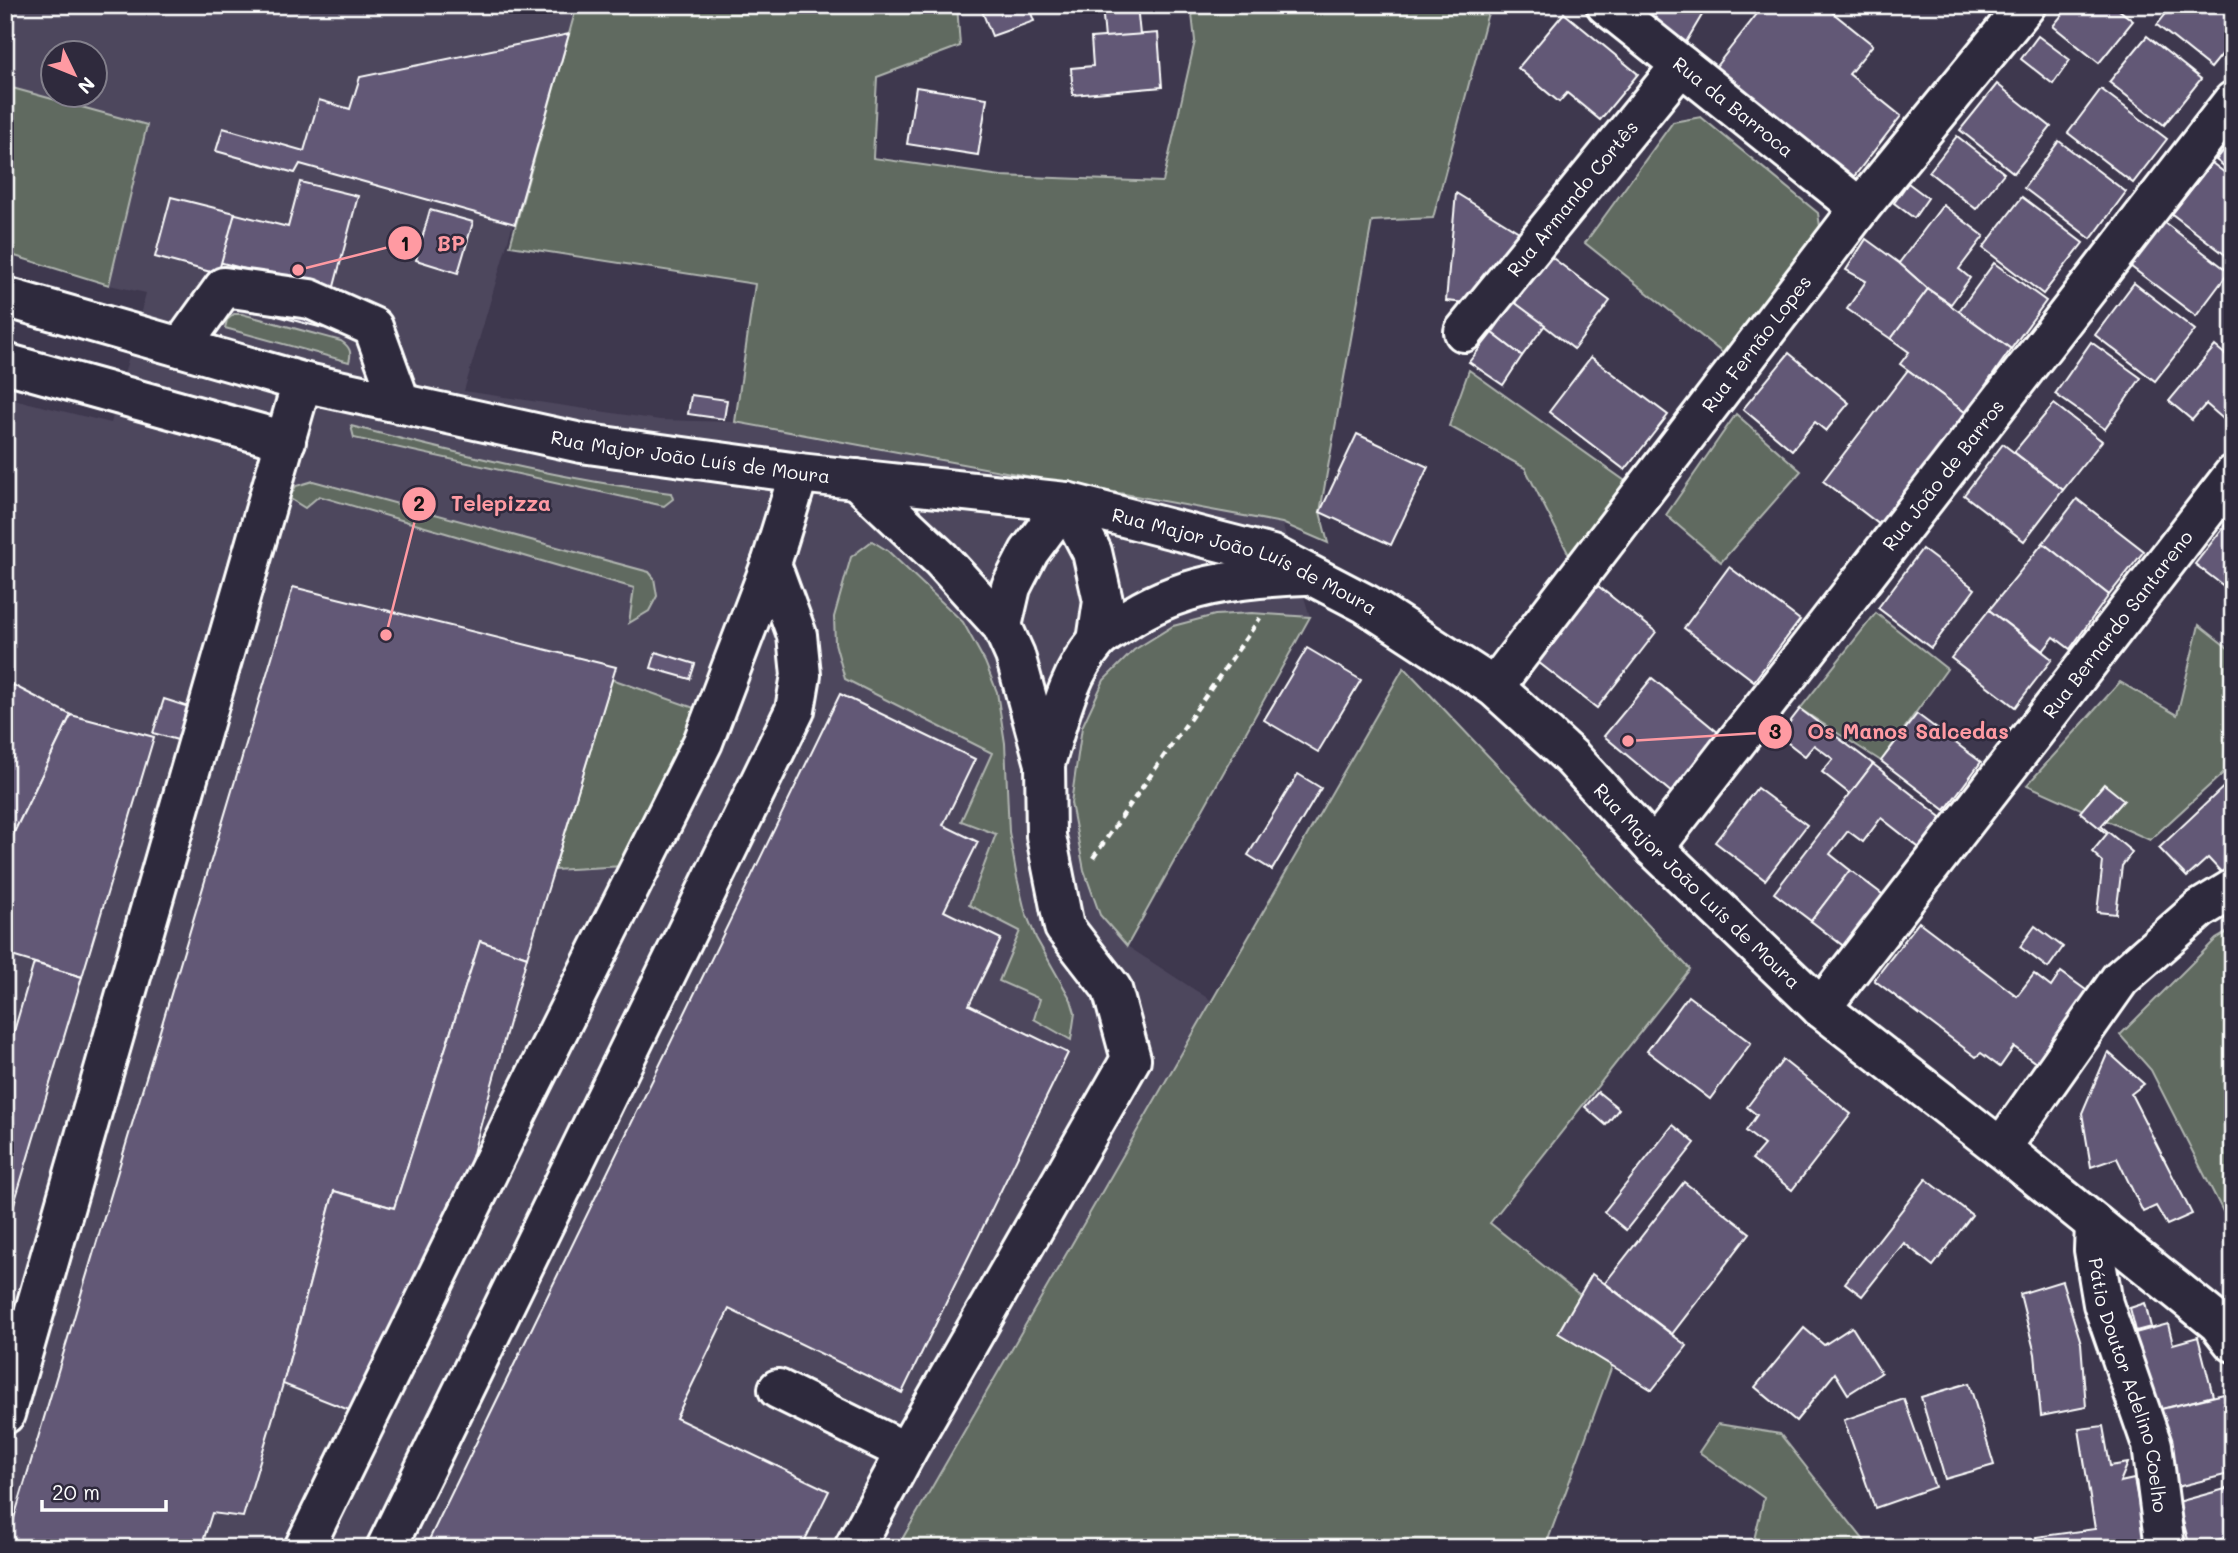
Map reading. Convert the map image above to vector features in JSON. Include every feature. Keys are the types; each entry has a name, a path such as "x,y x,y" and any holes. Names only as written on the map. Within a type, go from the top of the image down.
{"street":[{"name":"Rua da Barroca","path":"1606,5 1860,208"},
{"name":"Rua Fernão Lopes","path":"1494,687 1860,208 2026,5"},
{"name":"Rua Armando Cortês","path":"1464,332 1681,65"},
{"name":"Rua João de Barros","path":"1654,848 2233,101"},
{"path":"181,347 224,287 310,299 373,327 401,404"},
{"name":"Rua Major João Luís de Moura","path":"5,298 302,382 581,443 799,473 1066,502 1272,555 1295,575 1366,604 1494,687 1572,758 1654,848 1821,1008 2001,1148 2218,1323 2233,1342"},
{"path":"5,363 286,440"},
{"path":"5,1414 302,382"},
{"path":"304,1548 703,742 771,564 799,473"},
{"name":"Rua Bernardo Santareno","path":"1821,1008 2233,475"},
{"path":"854,1548 1131,1059 1112,989 1064,927 1046,836 1045,764 1015,655 1002,626 941,559 856,479"},
{"path":"1002,626 1012,587 1029,552 1066,502 1092,552 1103,601 1097,641"},
{"path":"386,1548 795,710 800,675 797,635 771,564"},
{"path":"1045,764 1070,685 1097,641 1143,608 1200,586 1295,575"},
{"path":"2001,1148 2120,979 2200,909 2233,890"},
{"name":"Pátio Doutor Adelino Coelho","path":"2095,1224 2094,1250 2103,1304 2152,1445 2165,1548"},
{"path":"778,1390 906,1452"}],"path":[{"path":"1092,859 1263,614 1295,575"}],"shaded area":[{"path":"5,5 577,5 464,391 660,420 735,422 1282,523 1310,617 1127,946 1212,1001 897,1548 5,1548 5,397 111,423 146,293 109,285 147,126 83,108 108,108 108,38 38,38 38,95 5,86"}],"green space":[{"path":"577,5 957,5 960,46 877,77 873,158 1001,176 1163,182 1195,41 1191,5 1490,5 1433,218 1372,221 1320,512 1328,543 1282,523 735,422 755,284 510,246"},
{"path":"5,86 38,95 38,108 85,108 147,125 109,285 5,253"},
{"path":"1701,117 1818,213 1820,226 1729,358 1585,243 1673,122"},
{"path":"234,314 341,341 349,350 349,362 225,328 227,320"},
{"path":"1469,370 1628,483 1569,555 1525,468 1449,426"},
{"path":"1736,414 1801,471 1721,562 1666,515"},
{"path":"351,426 550,473 671,493 673,499 664,506 354,438"},
{"path":"313,481 649,572 654,578 657,596 649,611 629,623 634,588 319,496 305,508 289,498 296,486"},
{"path":"872,541 888,551 963,622 985,662 997,692 1005,743 1009,832 1017,878 1025,911 1036,938 1071,1000 1075,1013 1071,1040 1034,1019 1040,999 999,981 1020,931 969,905 996,834 961,821 992,753 845,679 835,643 834,617 851,557"},
{"path":"1252,613 1310,617 1127,946 1100,915 1084,870 1071,803 1082,727 1104,680 1134,650 1173,626 1215,615"},
{"path":"1876,613 1947,669 1881,761 1800,709"},
{"path":"2199,625 2233,652 2233,764 2150,840 2027,785 2120,682 2177,715"},
{"path":"1404,667 1690,969 1490,1223 1580,1295 1558,1333 1612,1366 1545,1548 897,1548"},
{"path":"612,679 700,710 624,866 554,870"},
{"path":"2233,929 2233,1231 2151,1070 2120,1035 2216,939"},
{"path":"1718,1424 1780,1434 1870,1548 1752,1548 1764,1498 1699,1452"}],"building":[{"path":"1028,5 1034,21 992,36 980,6"},
{"path":"1102,5 1137,5 1140,35 1105,39"},
{"path":"1652,5 1708,5 1686,42 1649,15"},
{"path":"1764,5 1823,5 1873,45 1849,74 1901,116 1852,179 1714,69"},
{"path":"2070,5 2113,5 2133,21 2099,63 2053,26"},
{"path":"2173,5 2227,5 2233,10 2233,41 2211,68 2157,25"},
{"path":"1564,13 1638,74 1600,120 1567,93 1559,102 1518,68"},
{"path":"1158,33 1162,87 1073,95 1071,68 1093,66 1091,38"},
{"path":"569,34 515,224 300,164 295,173 216,151 223,128 304,151 319,100 350,109 360,77"},
{"path":"2038,36 2070,60 2053,84 2021,59"},
{"path":"2147,36 2201,79 2164,125 2109,82"},
{"path":"1997,84 2051,127 2014,173 1960,130"},
{"path":"916,87 987,98 978,155 907,144"},
{"path":"2101,89 2167,139 2133,183 2068,133"},
{"path":"1957,136 2004,173 1976,209 1929,172"},
{"path":"2233,139 2233,173 2216,160"},
{"path":"2059,141 2126,192 2091,239 2024,188"},
{"path":"2212,163 2233,179 2232,260 2172,214"},
{"path":"300,182 358,196 323,328 266,313 275,277 215,261 228,212 288,227"},
{"path":"1908,183 1928,198 1914,218 1894,203"},
{"path":"1456,193 1519,232 1467,303 1446,301"},
{"path":"171,197 235,213 218,274 155,257"},
{"path":"2022,197 2083,243 2043,294 1983,248"},
{"path":"1943,205 1984,236 1959,269 1970,278 1951,304 1928,289 1899,263"},
{"path":"430,210 473,222 458,273 416,260"},
{"path":"2164,222 2229,272 2196,316 2130,266"},
{"path":"1866,239 1928,289 1891,339 1847,309 1866,281 1846,270"},
{"path":"1550,256 1610,301 1574,349 1514,302"},
{"path":"1994,263 2046,301 2011,349 1959,311"},
{"path":"2134,283 2195,330 2155,381 2095,335"},
{"path":"1928,289 2011,349 1966,413 1900,364 1909,352 1891,339"},
{"path":"1514,302 1545,325 1522,356 1492,333"},
{"path":"1492,333 1522,356 1503,385 1469,362"},
{"path":"2091,342 2141,378 2105,429 2055,394"},
{"path":"2215,346 2233,361 2233,420 2229,424 2206,404 2192,420 2169,401"},
{"path":"1789,353 1849,403 1826,431 1815,422 1792,450 1743,409"},
{"path":"1591,357 1668,415 1625,470 1549,412"},
{"path":"1908,370 1966,413 1880,525 1823,481"},
{"path":"691,395 727,400 724,419 688,414"},
{"path":"2054,404 2102,441 2063,490 2014,452"},
{"path":"1357,434 1428,467 1391,545 1320,512"},
{"path":"2003,444 2063,490 2024,541 1964,495"},
{"path":"2077,499 2144,551 2109,595 2043,543"},
{"path":"2233,515 2233,593 2195,564"},
{"path":"2043,543 2109,595 2070,649 2054,637 2043,651 1989,610"},
{"path":"1922,549 1975,589 1931,648 1878,608"},
{"path":"1729,567 1800,620 1754,681 1684,628"},
{"path":"1598,586 1656,632 1597,708 1538,662"},
{"path":"293,587 616,667 527,957 480,941 394,1208 334,1191 283,1384 243,1517 212,1513 201,1548 5,1548"},
{"path":"1989,610 2052,659 2015,707 1951,658"},
{"path":"1307,648 1361,680 1318,752 1264,720"},
{"path":"656,652 695,664 690,679 651,668"},
{"path":"1652,678 1720,734 1672,793 1604,736"},
{"path":"5,681 71,715 5,851"},
{"path":"840,694 975,759 943,825 978,842 944,911 1001,939 969,1005 1068,1053 902,1393 729,1309 676,1418 829,1491 801,1548 425,1548"},
{"path":"164,699 192,708 181,741 153,733"},
{"path":"1800,709 1873,764 1850,794 1822,772 1833,759 1814,745 1805,756 1779,736"},
{"path":"1917,714 1981,762 1945,810 1881,761"},
{"path":"71,715 154,737 82,977 5,954 5,851"},
{"path":"1873,764 1945,820 1922,850 1881,818 1863,842 1848,831 1830,854 1850,870 1811,921 1774,893"},
{"path":"1298,774 1321,788 1272,870 1248,855"},
{"path":"2233,778 2233,862 2222,873 2208,858 2187,877 2159,848"},
{"path":"2104,784 2124,800 2101,826 2132,852 2122,866 2116,914 2097,912 2103,862 2092,852 2107,834 2080,812"},
{"path":"1757,788 1807,825 1765,880 1715,842"},
{"path":"1850,870 1886,897 1846,948 1811,921"},
{"path":"1919,922 2017,996 2034,974 2051,987 2061,972 2090,993 2036,1063 2014,1047 2000,1067 1981,1053 1976,1057 1874,980"},
{"path":"2035,926 2063,947 2048,968 2020,947"},
{"path":"480,941 527,957 450,1237 359,1414 283,1384 334,1191 394,1208"},
{"path":"34,963 82,977 5,1234 5,1062"},
{"path":"1688,996 1751,1043 1710,1099 1647,1051"},
{"path":"2108,1052 2144,1084 2131,1094 2192,1214 2167,1225 2156,1206 2143,1212 2117,1158 2091,1167 2082,1113"},
{"path":"1783,1060 1851,1114 1792,1190 1752,1159 1764,1145 1746,1131 1757,1115 1747,1107"},
{"path":"1598,1092 1619,1109 1606,1125 1585,1107"},
{"path":"1673,1125 1695,1143 1626,1230 1604,1212"},
{"path":"1926,1179 1972,1215 1933,1266 1904,1243 1862,1296 1845,1283"},
{"path":"1684,1182 1750,1233 1672,1334 1605,1283"},
{"path":"1592,1274 1687,1346 1652,1390 1558,1333"},
{"path":"2062,1281 2081,1343 2086,1407 2041,1416 2035,1354 2020,1294"},
{"path":"2145,1303 2151,1327 2136,1331 2130,1308"},
{"path":"2168,1324 2173,1344 2198,1337 2213,1396 2143,1414 2124,1336"},
{"path":"1852,1327 1881,1373 1848,1394 1835,1373 1796,1421 1755,1387 1804,1328 1824,1345"},
{"path":"1969,1383 1994,1465 1945,1479 1921,1397"},
{"path":"2224,1394 2233,1429 2233,1473 2173,1488 2153,1411"},
{"path":"1904,1399 1935,1487 1875,1508 1844,1420"},
{"path":"2103,1426 2110,1466 2128,1463 2120,1482 2134,1479 2147,1548 2038,1548 2036,1537 2095,1529 2079,1429"},
{"path":"2229,1488 2233,1504 2233,1536 2190,1547 2178,1502"}],"place":[{"name":"BP","path":"298,270"},
{"name":"Telepizza","path":"386,635"},
{"name":"Os Manos Salcedas","path":"1628,741"}]}
